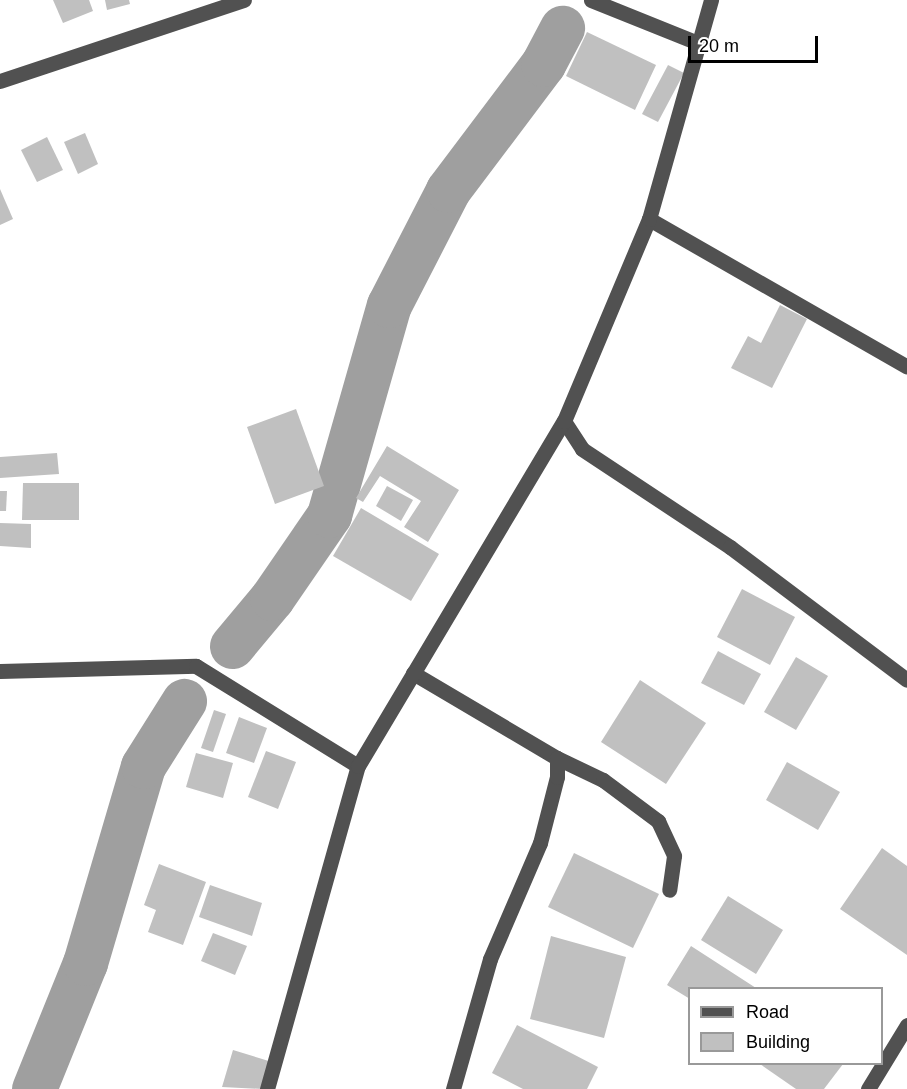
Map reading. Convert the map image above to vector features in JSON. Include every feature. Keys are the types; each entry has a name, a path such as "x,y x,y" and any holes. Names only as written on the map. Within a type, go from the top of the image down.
{"street":[{"path":"0,81 244,0"},
{"path":"591,0 698,43"},
{"path":"267,1089 358,766 564,421 649,219 711,0"},
{"path":"649,219 907,368"},
{"path":"564,421 582,449 730,547 907,680"},
{"path":"0,671 196,666 358,766"},
{"path":"412,674 557,758 603,780 658,821 674,856 669,890"},
{"path":"453,1089 490,959 540,843 557,777 557,758"},
{"path":"883,1064 907,1025"},
{"path":"868,1089 883,1065"}],"building":[{"path":"53,0 89,0 93,11 63,23"},
{"path":"105,0 129,0 130,4 107,10"},
{"path":"587,32 656,65 635,110 566,76"},
{"path":"668,65 684,73 658,122 642,114"},
{"path":"85,133 98,164 78,174 64,142"},
{"path":"47,137 63,170 37,182 21,150"},
{"path":"0,189 13,219 0,225"},
{"path":"780,305 807,319 772,388 731,368 748,336 761,343"},
{"path":"296,409 324,486 275,504 247,427"},
{"path":"387,446 459,490 428,542 404,527 421,501 380,476 363,502 356,498"},
{"path":"57,453 59,474 0,478 0,457"},
{"path":"23,483 79,483 79,520 22,520"},
{"path":"387,486 413,500 401,521 376,506"},
{"path":"0,491 7,491 6,511 0,511"},
{"path":"361,508 439,554 411,601 333,556"},
{"path":"0,523 31,524 31,548 0,546"},
{"path":"742,589 795,617 770,665 717,637"},
{"path":"718,651 761,674 744,705 701,683"},
{"path":"796,657 828,676 796,730 764,712"},
{"path":"640,680 706,723 666,784 601,742"},
{"path":"214,710 226,714 213,752 201,748"},
{"path":"239,717 267,728 254,763 226,753"},
{"path":"266,751 296,762 278,809 248,797"},
{"path":"196,753 233,763 223,798 186,787"},
{"path":"787,762 840,792 818,830 766,800"},
{"path":"882,848 907,866 907,955 840,909"},
{"path":"574,853 659,894 633,948 548,907"},
{"path":"159,864 206,882 183,945 148,932 156,910 144,905"},
{"path":"210,885 262,903 252,936 199,917"},
{"path":"728,896 783,930 756,974 701,940"},
{"path":"213,933 247,946 235,975 201,961"},
{"path":"551,936 626,957 604,1038 530,1019"},
{"path":"691,946 754,987 688,987 688,998 667,985"},
{"path":"517,1025 598,1067 587,1089 523,1089 492,1073"},
{"path":"233,1050 272,1062 263,1089 222,1087"},
{"path":"761,1065 842,1065 824,1089 796,1089"}],"waterway":[{"path":"232,646 272,598 329,515 389,305 448,190 543,64 562,28"},
{"path":"34,1089 85,963 143,766 184,701"}]}
